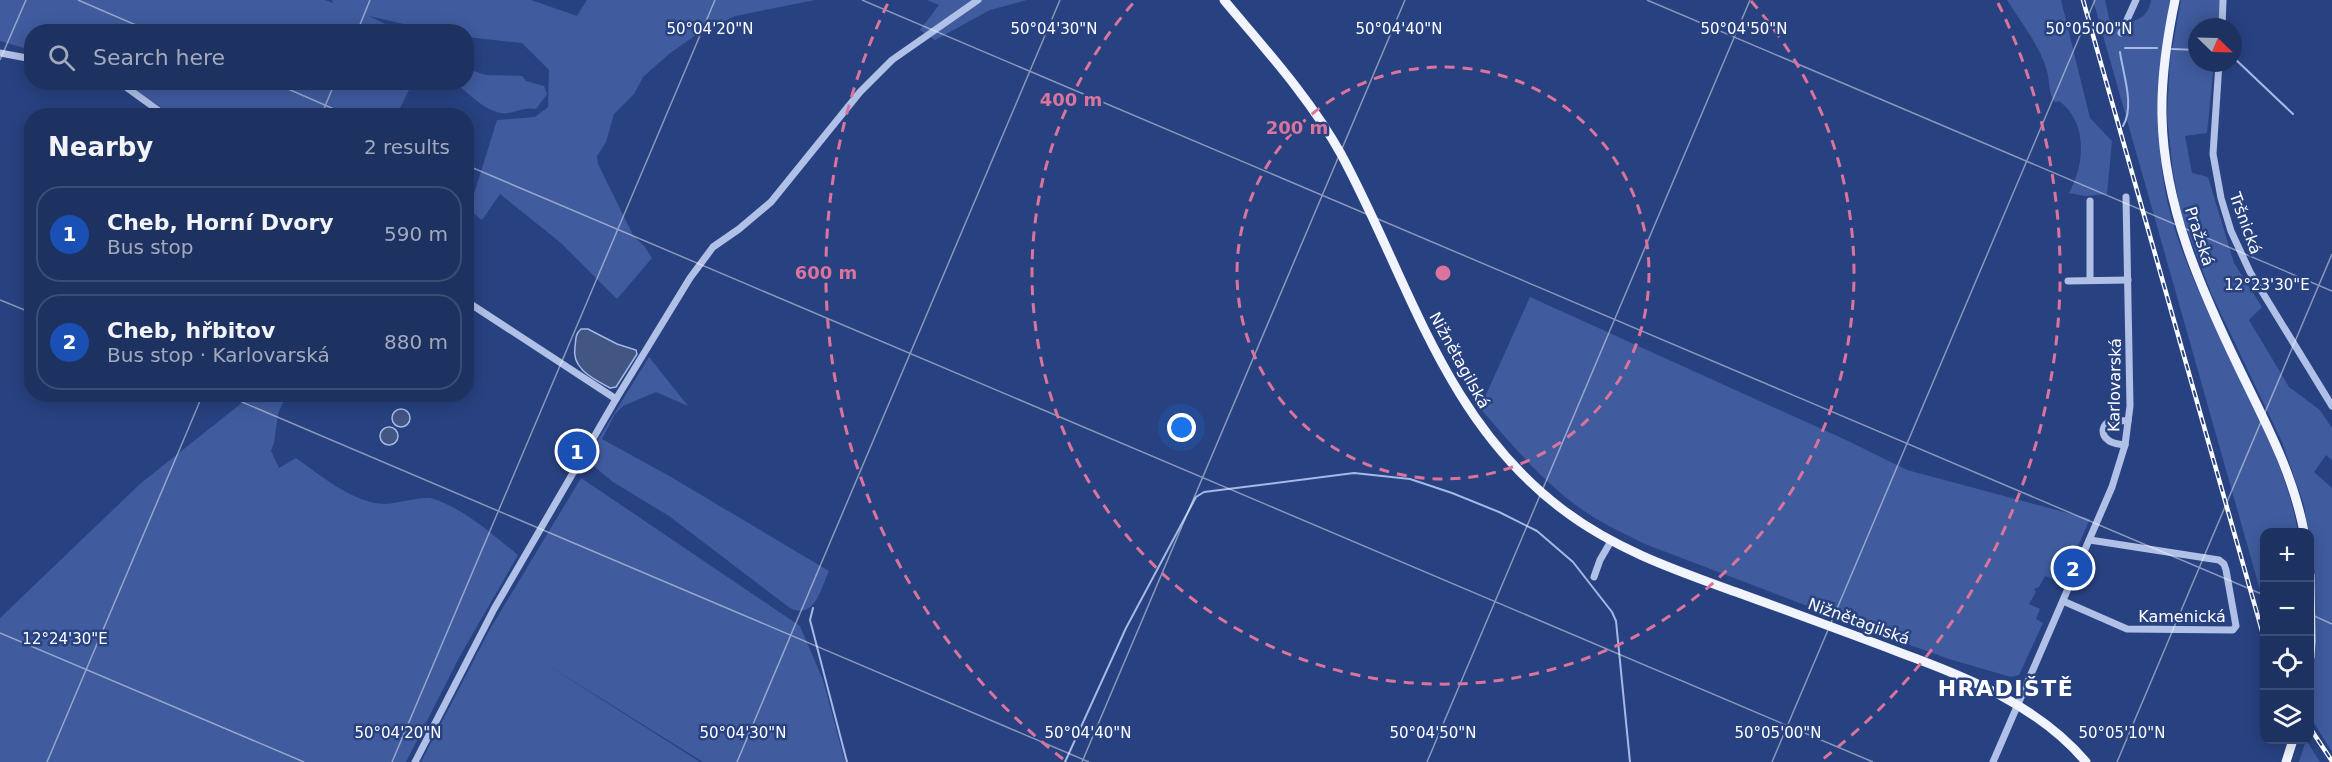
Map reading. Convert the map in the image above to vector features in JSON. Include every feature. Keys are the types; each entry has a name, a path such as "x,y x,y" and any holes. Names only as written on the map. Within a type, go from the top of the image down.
{"main road":[{"name":"Nižnětagilská","path":"1224,0 1302,96 1340,152 1449,378 1472,415 1502,454 1546,496 1611,541 1670,568 1946,670 1984,687 2018,706 2059,735 2086,762"},
{"name":"Pražská","path":"2175,0 2167,40 2162,116 2168,173 2176,215 2205,296 2291,480 2303,528"},
{"path":"2310,582 2311,636"},
{"path":"2286,762 2293,744"}],"street":[{"path":"416,762 494,609 616,399 690,278 713,247 740,230 771,202 860,92 892,60 978,0"},
{"path":"2121,33 2136,0"},
{"path":"2222,18 2223,0"},
{"path":"0,53 24,57"},
{"name":"Tršnická","path":"2218,72 2213,154 2221,198 2231,231 2250,272 2332,406"},
{"path":"130,90 155,108"},
{"name":"Karlovarská","path":"1993,762 2118,473 2125,446 2130,406 2126,197"},
{"path":"2090,201 2090,280"},
{"path":"2068,281 2128,280"},
{"path":"474,306 616,399"},
{"path":"2125,446 2108,441 2103,430 2106,424 2112,421 2128,421"},
{"name":"Kamenická","path":"2063,601 2127,629 2233,630 2237,621 2226,570 2224,564 2218,560 2090,540"},
{"path":"1594,577 1600,560 1611,541"}],"shaded area":[{"path":"0,0 325,0 333,3 332,0 531,0 577,16 587,0 815,0 735,16 696,35 669,54 643,77 634,94 614,114 606,142 597,156 598,164 633,235 652,258 617,299 561,243 500,194 482,220 474,214 474,194 497,120 535,117 548,107 549,70 522,43 474,38 474,24 404,24 369,16 385,24 24,24 24,48 0,41"},
{"path":"927,0 1027,0 990,10 935,40 920,30 939,5"},
{"path":"2007,0 2061,0 2090,118 2112,141 2107,194 2085,196 2069,193 2081,157 2079,132 2068,110 2059,101 2055,102 2053,99 2040,52"},
{"path":"2093,0 2105,0 2109,18 2115,26 2143,16 2151,0 2171,0 2162,54 2158,108 2161,162 2171,216 2193,278 2274,452 2288,491 2297,528 2260,528 2260,590"},
{"path":"2181,0 2220,0 2219,18 2188,18 2188,72 2213,72 2207,133 2185,136 2192,173 2208,177 2234,263 2262,307 2249,320 2289,387 2320,410 2332,428 2332,460 2326,455 2314,472 2332,488 2332,752 2314,723 2314,528 2308,528 2304,505 2282,442 2211,293 2181,214 2173,172 2167,116 2170,60"},
{"path":"474,71 486,75 522,76 526,81 544,86 547,94 536,109 508,113 494,111 464,90 474,90"},
{"path":"135,90 409,90 400,108 162,108"},
{"path":"1530,297 1846,440 1907,470 2090,519 2075,553 2070,551 2065,562 2069,564 2066,571 2059,569 2053,579 2045,576 2039,587 2034,589 2036,592 2029,604 2040,609 2036,619 2043,623 2019,675 2011,677 1949,659 1645,544 1599,520 1569,500 1529,463 1480,408"},
{"path":"581,329 588,329 617,344 636,350 637,354 616,387 610,388 591,377 580,367 575,355 576,339"},
{"path":"649,357 688,406 656,392 623,406 615,414 602,439 671,477 829,571 816,600 806,610 799,611 790,608 669,516 613,482 590,463 592,458 588,456"},
{"path":"243,402 283,402 278,414 271,451 279,468 296,458 337,487 372,502 390,504 423,498 434,499 468,516 518,555 460,656 406,762 0,762 0,618 140,484"},
{"path":"401,409 407,412 410,418 407,424 401,427 395,424 392,418 395,412"},
{"path":"385,427 393,427 398,432 396,443 385,445 380,440 380,432"},
{"path":"581,478 800,626 823,680 845,762 703,762 541,661 700,762 421,762 490,629"},
{"path":"2305,744 2309,744 2320,762 2299,762"}],"waterway":[{"path":"2125,48 2157,48"},
{"path":"2172,49 2188,50"},
{"path":"2120,52 2128,100 2123,126"},
{"path":"2242,66 2293,114"},
{"path":"1065,762 1126,628 1196,497 1204,492 1354,473 1410,479 1499,512 1537,531 1573,562 1612,612 1616,621 1630,762"},
{"path":"813,608 810,620 847,762"}],"railway":[{"path":"2083,0 2263,636"},
{"path":"2314,734 2332,761"}],"place":[{"name":"Cheb, Horní Dvory","path":"577,451"},
{"name":"Cheb, hřbitov","path":"2073,568"}],"district":[{"name":"HRADIŠTĚ","path":"2006,688"}]}
